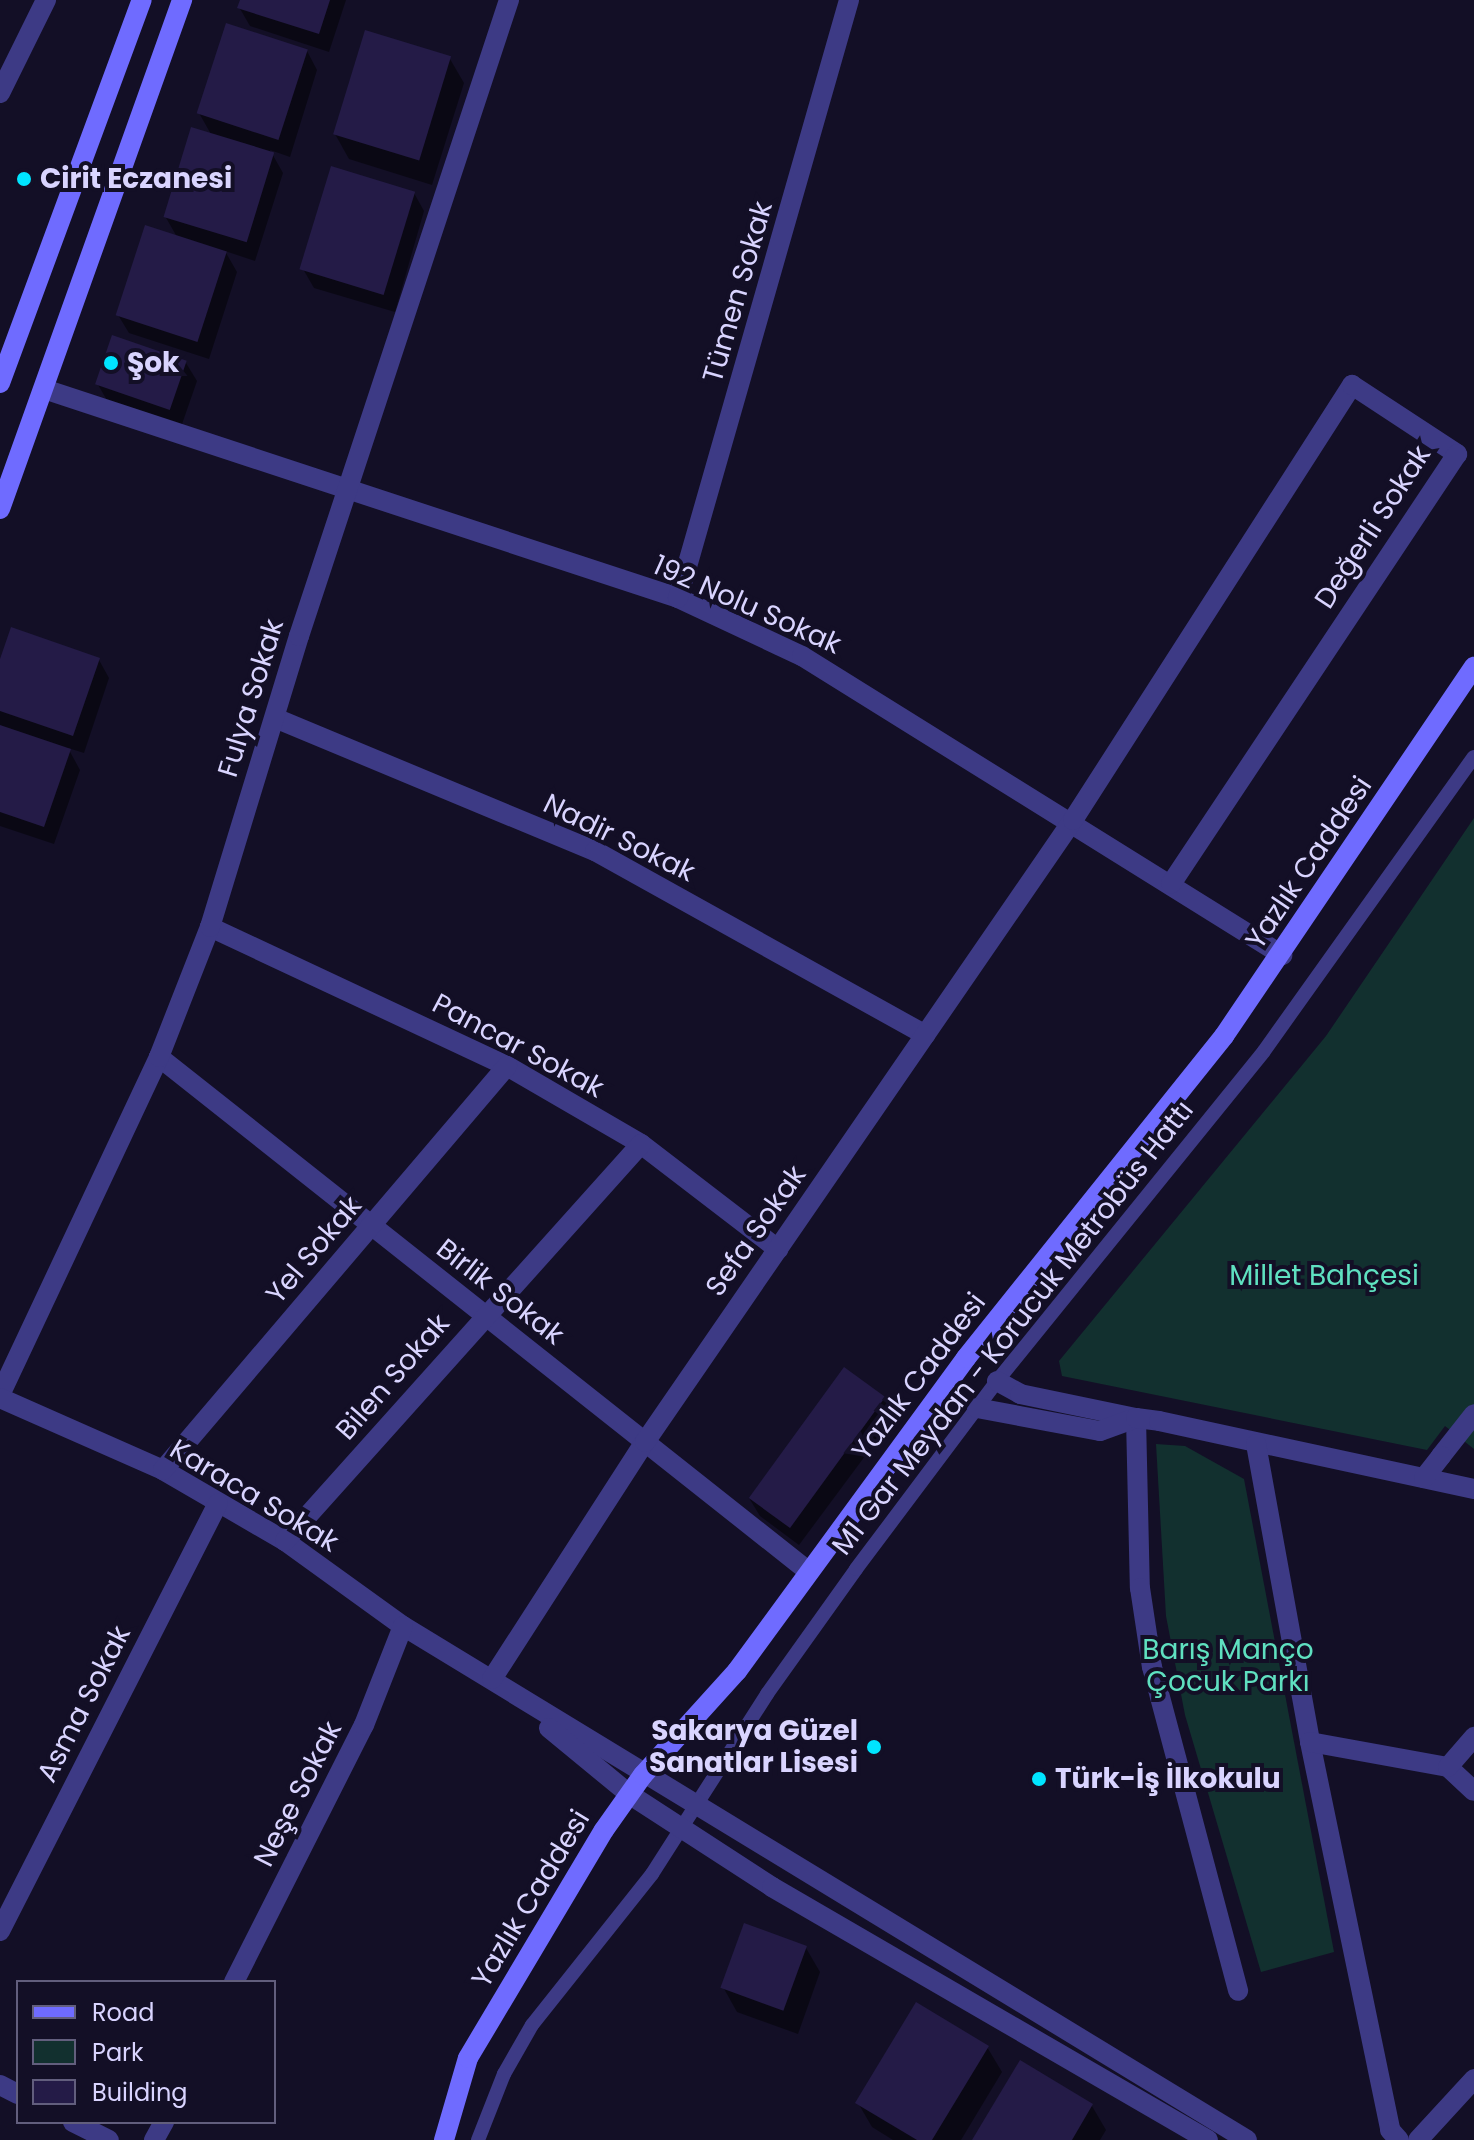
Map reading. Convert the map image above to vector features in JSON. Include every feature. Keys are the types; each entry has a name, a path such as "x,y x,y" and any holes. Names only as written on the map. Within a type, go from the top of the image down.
{"main road":[{"path":"0,383 4,356 142,0"},
{"path":"0,509 182,0"},
{"name":"Yazlık Caddesi","path":"444,2140 468,2058 629,1794 737,1671 966,1358 1215,1048 1282,955 1474,667"}],"street":[{"path":"0,93 46,0"},
{"name":"Fulya Sokak","path":"2,1403 159,1057 210,927 346,492 509,0"},
{"name":"Tümen Sokak","path":"678,598 849,0"},
{"name":"Değerli Sokak","path":"1073,820 1352,385 1457,454 1171,884"},
{"name":"192 Nolu Sokak","path":"44,389 346,492 678,598 802,656 1073,820 1282,955"},
{"name":"Nadir Sokak","path":"275,718 595,851 925,1035"},
{"name":"Sefa Sokak","path":"492,1679 645,1442 1073,820"},
{"name":"Pancar Sokak","path":"210,927 507,1066 641,1144 778,1249"},
{"name":"Birlik Sokak","path":"159,1057 808,1571"},
{"name":"Yel Sokak","path":"163,1470 507,1066"},
{"name":"Bilen Sokak","path":"285,1541 484,1315 641,1144"},
{"path":"997,1381 1020,1394 1474,1489"},
{"name":"Karaca Sokak","path":"2,1403 163,1470 285,1541 403,1626 467,1666"},
{"path":"977,1408 1100,1431 1136,1418"},
{"path":"1424,1478 1474,1414"},
{"path":"1136,1418 1140,1588 1152,1667 1238,1991"},
{"path":"1256,1444 1310,1742 1390,2130 1399,2140"},
{"name":"Asma Sokak","path":"0,1931 218,1503"},
{"name":"Neşe Sokak","path":"235,1980 364,1725 403,1626"},
{"path":"467,1666 1247,2140"},
{"path":"467,1666 629,1794 683,1829 1068,2063 1208,2140"},
{"path":"1448,1767 1474,1737"},
{"path":"1310,1742 1448,1767 1474,1791"},
{"path":"1418,2140 1474,2079"},
{"path":"77,2124 109,2140"}],"lane":[{"name":"M1 Gar Meydan - Korucuk Metrobüs Hattı","path":"478,2140 504,2074 532,2025 683,1829 776,1682 997,1381 1264,1051 1474,757"}],"green space":[{"name":"Millet Bahçesi","path":"1474,818 1474,1449 1445,1426 1427,1450 1062,1376 1059,1361 1326,1036"},
{"name":"Barış Manço Çocuk Parkı","path":"1156,1444 1185,1446 1244,1479 1334,1952 1261,1972 1185,1715 1166,1616"}],"building":[{"path":"240,0 330,0 319,34 237,8"},
{"path":"226,23 308,50 278,140 197,113"},
{"path":"365,30 451,56 419,161 333,134"},
{"path":"191,127 274,152 247,242 164,217"},
{"path":"331,166 415,192 384,295 299,269"},
{"path":"145,225 227,252 197,342 116,315"},
{"path":"112,335 187,361 170,410 95,384"},
{"path":"11,627 100,658 73,736 0,711 0,659"},
{"path":"0,725 71,749 44,827 0,812"},
{"path":"844,1367 885,1397 790,1528 749,1498"},
{"path":"744,1923 807,1946 783,2011 720,1988"},
{"path":"916,2002 989,2046 932,2140 917,2140 855,2103"},
{"path":"1020,2060 1093,2104 1072,2140 972,2140"}],"place":[{"name":"Cirit Eczanesi","path":"24,179"},
{"name":"Şok","path":"111,363"},
{"name":"Sakarya Güzel Sanatlar Lisesi","path":"874,1747"},
{"name":"Türk-İş İlkokulu","path":"1039,1779"}]}
